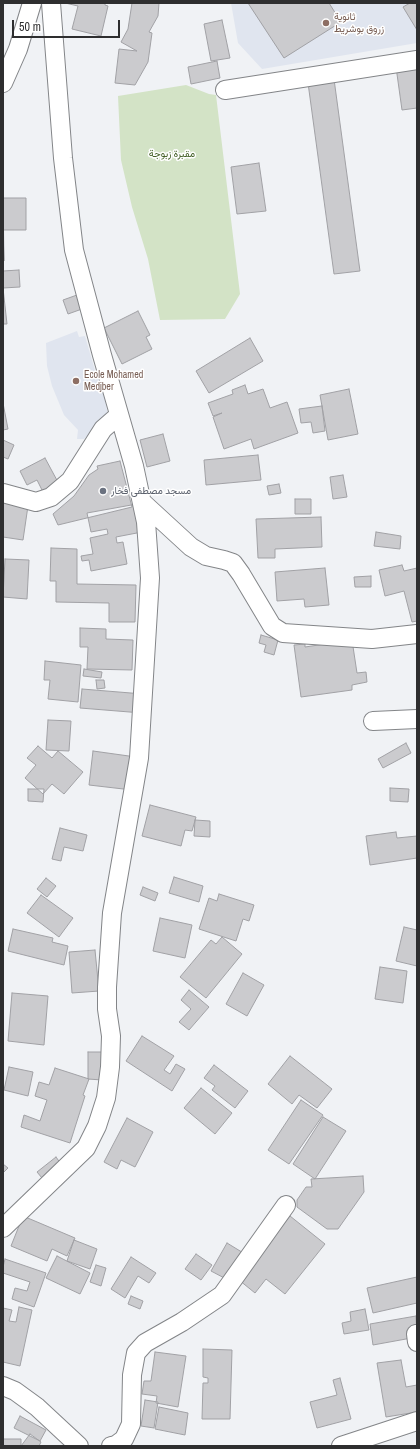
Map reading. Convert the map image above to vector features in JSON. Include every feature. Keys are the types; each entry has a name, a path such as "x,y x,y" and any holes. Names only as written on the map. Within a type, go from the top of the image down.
{"street":[{"path":"3,83 18,49 32,3"},
{"path":"3,1228 86,1148 97,1126 106,1098 111,1044 107,987 112,913 139,758 150,578 146,522 134,466 74,250 63,158 51,3"},
{"path":"225,90 417,60"},
{"path":"3,493 36,502 51,497 70,481 103,429 119,415"},
{"path":"142,502 191,547 206,556 233,563 272,626 282,633 372,638 417,634"},
{"path":"373,721 417,719"},
{"path":"118,1446 124,1439 131,1424 132,1375 136,1353 145,1344 182,1322 222,1295 286,1205"},
{"path":"3,1386 15,1391 37,1407 79,1446"},
{"path":"341,1446 417,1421"}],"shaded area":[{"name":"ثانوية زروق بوشريط","path":"231,3 417,3 417,43 262,69 238,43"},
{"name":"Ecole Mohamed Medjber","path":"77,331 79,337 85,336 96,374 101,376 108,416 84,439 77,439 78,430 64,415 52,386 47,366 46,343"}],"green space":[{"name":"مقبرة زبوجة","path":"186,85 209,94 216,95 240,294 225,319 160,320 148,259 132,207 121,160 118,96"}],"building":[{"path":"65,3 105,3 105,5 108,6 101,36 72,29 78,6"},
{"path":"132,3 159,3 158,16 149,32 152,33 148,62 135,85 115,83 119,49 137,51 121,42 128,29"},
{"path":"248,3 329,3 341,22 284,58"},
{"path":"410,3 417,3 417,30 403,7"},
{"path":"222,20 230,58 211,61 204,24"},
{"path":"217,61 220,78 191,84 188,67"},
{"path":"417,64 417,108 402,110 396,67"},
{"path":"334,79 360,271 334,274 308,83"},
{"path":"259,163 266,211 237,214 231,167"},
{"path":"3,198 26,198 26,230 4,230"},
{"path":"3,230 4,230 4,261"},
{"path":"19,270 20,287 3,288 3,271"},
{"path":"3,288 7,324 3,324"},
{"path":"77,295 82,309 68,314 63,300"},
{"path":"138,311 150,335 146,337 152,349 122,364 104,328"},
{"path":"250,338 263,361 209,393 196,371"},
{"path":"245,385 248,394 263,389 270,408 287,402 298,433 254,449 251,439 224,449 213,417 222,413 213,416 208,403 233,394 232,390"},
{"path":"349,389 358,434 328,440 320,395"},
{"path":"3,403 8,429 3,430"},
{"path":"322,406 325,431 313,433 311,422 301,423 299,409"},
{"path":"163,434 170,461 147,467 140,440"},
{"path":"3,440 14,445 8,459 3,457"},
{"path":"258,455 261,480 206,485 204,460"},
{"path":"45,458 59,484 43,492 37,480 27,485 20,471"},
{"name":"مسجد مصطفى فخار","path":"120,461 132,507 58,525 53,514 74,496 89,475 98,469 97,466"},
{"path":"343,475 347,497 333,499 330,477"},
{"path":"279,484 281,493 269,495 267,486"},
{"path":"3,495 29,499 23,540 3,537"},
{"path":"295,499 311,499 311,514 295,514"},
{"path":"137,504 142,532 116,537 117,543 123,542 127,564 91,571 89,560 82,561 81,556 93,554 90,538 108,534 107,529 91,532 87,513"},
{"path":"321,517 322,547 275,549 275,558 258,558 256,519"},
{"path":"376,532 401,536 400,549 374,546"},
{"path":"51,548 77,549 77,584 136,585 135,622 109,622 109,603 56,602 56,581 50,581"},
{"path":"5,559 29,560 27,599 3,597"},
{"path":"402,565 404,571 417,568 417,621 412,622 404,591 385,596 379,570"},
{"path":"325,568 329,605 305,607 304,599 277,601 275,572"},
{"path":"371,576 371,587 355,587 354,577"},
{"path":"80,628 106,629 106,639 133,640 132,670 87,669 88,647 80,647"},
{"path":"261,635 278,640 274,655 264,652 266,645 259,643"},
{"path":"352,640 357,673 366,672 367,682 352,685 352,690 301,697 294,645 305,644 305,647"},
{"path":"45,661 81,665 78,702 48,699 50,680 44,680"},
{"path":"84,669 102,672 101,678 83,676"},
{"path":"96,680 104,680 105,688 97,689"},
{"path":"82,689 143,694 142,713 80,708"},
{"path":"48,720 71,721 69,751 46,750"},
{"path":"406,743 411,753 383,768 378,759"},
{"path":"38,746 52,758 58,751 83,772 64,794 52,784 43,794 25,778 36,765 27,758"},
{"path":"93,751 136,757 132,790 89,785"},
{"path":"390,788 409,789 408,802 390,801"},
{"path":"28,789 44,789 43,802 28,801"},
{"path":"150,805 196,817 192,831 185,830 181,846 142,836"},
{"path":"195,820 210,821 210,837 194,836"},
{"path":"60,828 87,835 83,851 64,847 61,861 52,859"},
{"path":"396,832 397,838 417,836 417,858 370,865 366,836"},
{"path":"174,877 203,886 199,902 169,893"},
{"path":"46,878 56,886 47,897 37,889"},
{"path":"143,887 158,893 155,901 140,895"},
{"path":"219,894 254,905 249,921 243,919 236,941 199,929 209,898 217,901"},
{"path":"41,895 73,918 59,937 27,913"},
{"path":"160,918 192,925 185,958 153,951"},
{"path":"404,927 417,930 417,966 396,961"},
{"path":"13,929 53,938 52,942 68,946 64,965 8,951"},
{"path":"222,937 242,954 206,998 180,977 211,940 216,944"},
{"path":"95,950 99,991 72,993 69,952"},
{"path":"380,967 407,971 403,1003 375,999"},
{"path":"243,973 264,985 247,1016 226,1004"},
{"path":"189,990 209,1007 189,1030 179,1022 191,1009 181,1000"},
{"path":"12,993 48,996 44,1045 8,1041"},
{"path":"142,1036 174,1056 164,1070 170,1074 176,1064 185,1069 172,1091 126,1061"},
{"path":"88,1052 102,1052 102,1080 88,1079"},
{"path":"290,1056 332,1089 317,1108 299,1095 292,1104 268,1084"},
{"path":"214,1065 248,1091 235,1108 212,1090 215,1086 204,1078"},
{"path":"9,1067 33,1072 28,1096 4,1090"},
{"path":"55,1068 89,1079 70,1143 21,1127 24,1115 40,1121 47,1100 35,1096 39,1082 49,1085"},
{"path":"201,1088 232,1113 215,1134 184,1108"},
{"path":"301,1100 323,1115 289,1164 268,1150"},
{"path":"323,1117 346,1131 315,1179 293,1164"},
{"path":"127,1118 153,1132 135,1167 121,1160 117,1169 104,1162"},
{"path":"56,1157 61,1164 42,1178 37,1172"},
{"path":"3,1164 8,1168 3,1173"},
{"path":"363,1176 364,1192 338,1229 327,1229 297,1207 297,1200 306,1187 312,1187 311,1179"},
{"path":"23,1216 75,1238 67,1256 52,1249 47,1261 11,1246"},
{"path":"290,1216 325,1244 285,1294 266,1279 255,1293 239,1280"},
{"path":"74,1240 97,1249 90,1269 67,1261"},
{"path":"227,1243 245,1254 230,1281 211,1271"},
{"path":"196,1254 212,1265 201,1280 185,1269"},
{"path":"57,1256 90,1273 80,1294 46,1278"},
{"path":"131,1257 156,1273 149,1283 138,1276 125,1298 111,1289"},
{"path":"5,1259 46,1273 34,1307 12,1299 15,1288 27,1291 30,1282 3,1273"},
{"path":"96,1265 106,1268 101,1286 90,1282"},
{"path":"417,1277 417,1303 373,1313 367,1288"},
{"path":"131,1296 143,1301 140,1309 128,1304"},
{"path":"19,1307 32,1310 20,1366 3,1362 3,1308 12,1310 9,1321 16,1322"},
{"path":"365,1309 369,1330 344,1334 342,1323 351,1321 350,1312"},
{"path":"416,1316 417,1337 373,1345 370,1324"},
{"path":"203,1349 232,1350 230,1419 202,1419 203,1383 208,1383 208,1378 203,1377"},
{"path":"155,1352 186,1356 178,1407 156,1403 157,1396 142,1394 144,1381 151,1381"},
{"path":"401,1360 406,1387 417,1385 417,1412 386,1417 377,1363"},
{"path":"340,1378 351,1419 317,1428 310,1402 337,1395 333,1380"},
{"path":"145,1400 158,1402 154,1428 141,1426"},
{"path":"159,1407 188,1413 185,1435 155,1429"},
{"path":"20,1416 46,1430 40,1441 14,1428"},
{"path":"30,1434 41,1442 39,1446 21,1446"},
{"path":"3,1439 21,1439 21,1446 3,1446"}],"place":[{"name":"ثانوية زروق بوشريط","path":"326,23"},
{"name":"Ecole Mohamed Medjber","path":"76,381"},
{"name":"مسجد مصطفى فخار","path":"103,491"}]}
